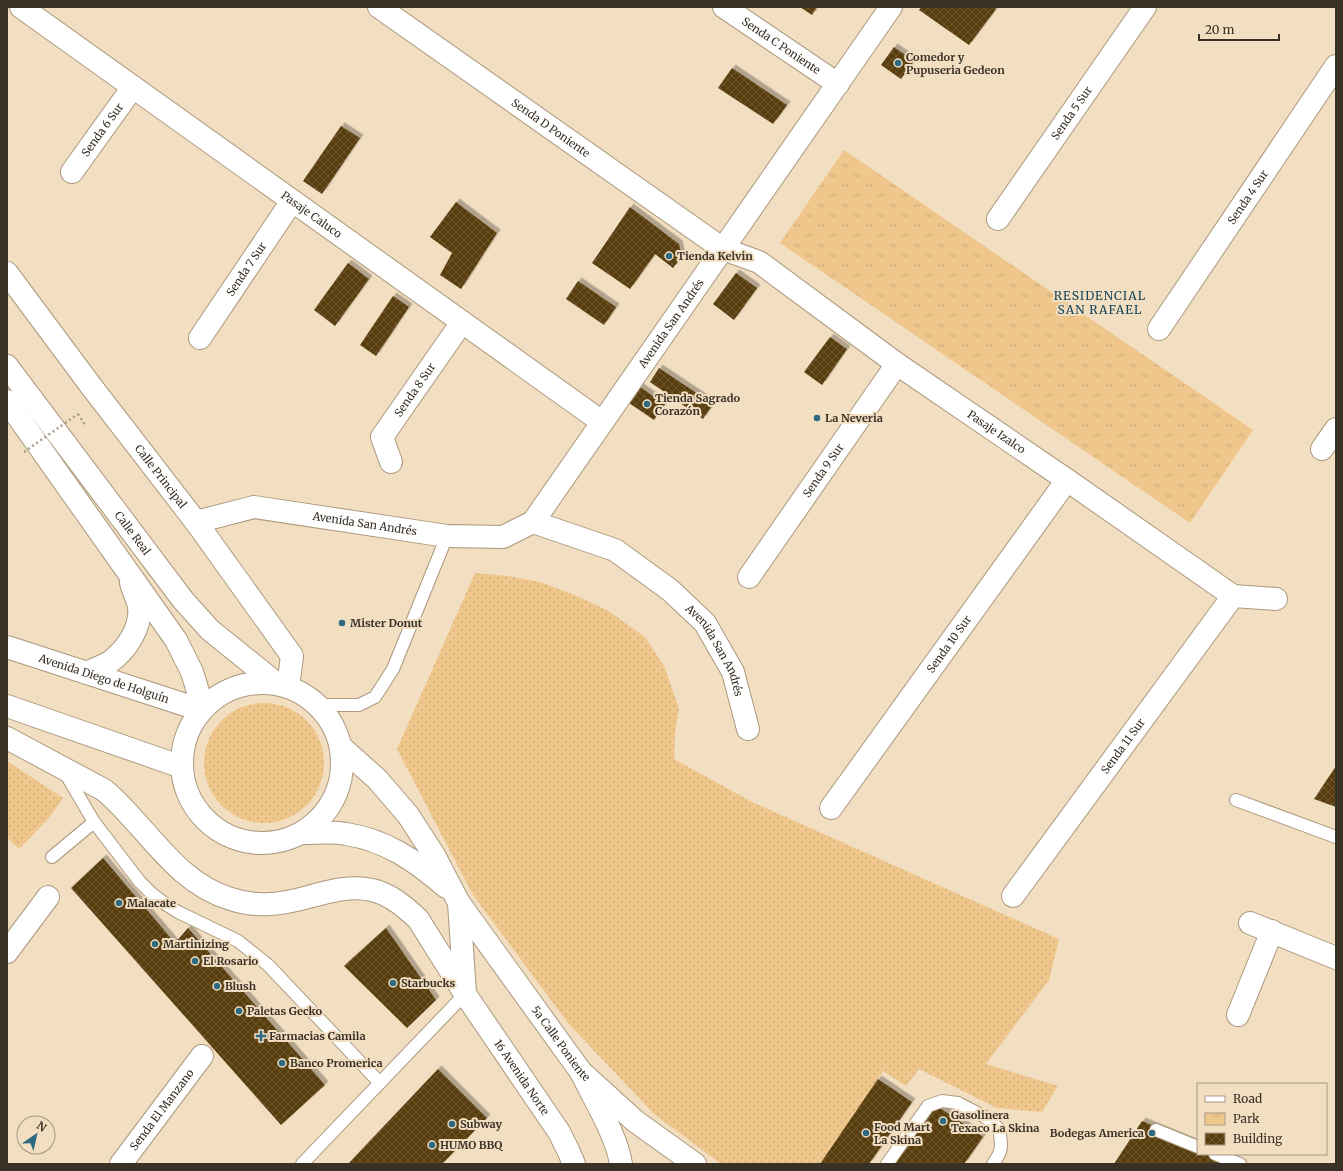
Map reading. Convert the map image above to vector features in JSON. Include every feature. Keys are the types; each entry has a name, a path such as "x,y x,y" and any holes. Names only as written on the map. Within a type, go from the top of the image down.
{"street":[{"name":"Pasaje Caluco","path":"21,7 602,422"},
{"name":"Senda D Poniente","path":"379,7 723,249"},
{"name":"Senda C Poniente","path":"724,7 838,84"},
{"name":"Avenida San Andrés","path":"196,522 254,507 447,536 503,537 533,522 891,7"},
{"name":"Senda 5 Sur","path":"998,219 1145,7"},
{"name":"Senda 4 Sur","path":"1159,328 1336,66"},
{"name":"Senda 6 Sur","path":"72,172 133,87"},
{"name":"Senda 7 Sur","path":"200,338 292,201"},
{"name":"Pasaje Izalco","path":"723,249 759,262 897,364 1233,596 1276,600"},
{"name":"Calle Principal","path":"7,274 196,522 292,656 282,685"},
{"name":"Senda 8 Sur","path":"391,462 382,437 462,322"},
{"name":"Senda 9 Sur","path":"748,577 897,364"},
{"name":"Calle Real","path":"7,366 183,600 210,630 282,685"},
{"path":"10,412 127,570 176,640 192,672 202,708"},
{"path":"1322,449 1336,429"},
{"name":"Senda 10 Sur","path":"830,808 1067,480"},
{"name":"Avenida San Andrés","path":"533,522 615,550 670,590 705,623 733,672 748,729"},
{"path":"87,673 110,662 132,637 137,624 139,607 127,570"},
{"name":"Senda 11 Sur","path":"1013,896 1233,596"},
{"name":"Avenida Diego de Holguín","path":"7,647 202,708"},
{"path":"256,683 282,685 299,691 318,705 332,724 341,747 342,772 336,795 322,816 302,833 280,841 267,843 254,842 230,836 209,822 196,808 184,780 182,767 182,753 185,739 193,721 202,708 217,696 236,686 256,683"},
{"path":"7,706 182,767"},
{"name":"16 Avenida Norte","path":"7,738 104,790 117,801 180,871 194,882 211,892 231,899 270,904 289,902 341,889 372,890 385,894 408,910 418,919 465,994 559,1132 574,1164"},
{"name":"5a Calle Poniente","path":"341,747 377,779 408,815 434,855 458,899 581,1072 636,1121 695,1164"},
{"name":"5a Calle Poniente","path":"302,833 346,834 387,845 424,868 458,899"},
{"path":"7,952 48,897"},
{"path":"458,899 465,994"},
{"path":"1250,923 1336,958"},
{"path":"1238,1015 1272,931"},
{"name":"Senda El Manzano","path":"121,1164 202,1056"},
{"path":"581,1072 612,1136 620,1155 621,1164"}],"lane":[{"path":"318,705 359,705 376,696 393,670 447,536"},
{"path":"61,766 94,822 140,882 151,893 178,912 238,941 249,949 268,965 380,1083"},
{"path":"1236,800 1336,837"},
{"path":"52,857 94,822"},
{"path":"302,1164 465,994"},
{"path":"886,1164 928,1106 942,1101 958,1103 985,1117 999,1129 1001,1142 1000,1153 993,1164"},
{"path":"1156,1130 1197,1147"},
{"path":"1216,1155 1225,1161 1240,1164"}],"path":[{"path":"24,452 78,414"}],"green space":[{"path":"844,150 1253,430 1190,523 780,243"},
{"path":"475,573 508,576 540,582 572,594 607,610 645,637 664,666 679,708 675,733 674,759 752,802 1059,939 1049,980 986,1064 1058,1086 1042,1112 997,1108 919,1069 906,1086 883,1071 824,1164 721,1164 654,1114 568,1023 473,895 397,749"},
{"path":"264,703 287,708 297,713 306,721 314,730 319,740 324,763 319,786 314,796 306,805 297,813 287,818 264,823 241,818 231,813 222,805 214,796 209,786 204,763 209,740 214,730 222,721 231,713 241,708"},
{"path":"7,761 63,798 49,818 19,849 7,837"}],"building":[{"path":"800,7 817,7 812,15"},
{"path":"921,7 993,7 996,9 969,45 919,10"},
{"name":"Comedor y Pupuseria Gedeon","path":"894,47 914,61 901,79 881,65"},
{"path":"732,68 787,105 773,124 718,88"},
{"path":"341,126 360,138 322,194 303,181"},
{"path":"456,202 497,233 461,289 440,275 452,253 430,237"},
{"path":"630,207 679,244 682,256 673,268 655,254 630,289 592,263"},
{"path":"348,263 369,279 335,326 314,310"},
{"path":"736,273 757,288 734,320 713,304"},
{"path":"578,281 616,307 604,325 566,299"},
{"path":"393,296 409,307 376,356 360,345"},
{"path":"830,337 847,349 822,385 804,372"},
{"path":"659,368 713,404 703,419 650,382"},
{"name":"Tienda Sagrado Corazón","path":"640,387 665,404 654,420 629,403"},
{"path":"1336,766 1336,807 1314,799"},
{"path":"103,858 175,943 188,928 325,1085 281,1125 71,888"},
{"name":"Starbucks","path":"386,928 436,1000 407,1028 344,966"},
{"path":"438,1069 487,1118 442,1164 348,1164"},
{"name":"Food Mart La Skina","path":"878,1079 912,1102 869,1164 820,1164"},
{"name":"Gasolinera Texaco La Skina","path":"937,1106 983,1137 964,1164 894,1164"},
{"name":"Bodegas America","path":"1142,1121 1197,1144 1197,1155 1223,1155 1245,1164 1114,1164"}],"place":[{"name":"Comedor y Pupuseria Gedeon","path":"898,63"},
{"name":"Tienda Kelvin","path":"669,256"},
{"name":"Tienda Sagrado Corazón","path":"647,404"},
{"name":"La Neveria","path":"817,418"},
{"name":"Mister Donut","path":"342,623"},
{"name":"Malacate","path":"119,903"},
{"name":"Martinizing","path":"155,944"},
{"name":"El Rosario","path":"195,961"},
{"name":"Starbucks","path":"393,983"},
{"name":"Blush","path":"217,986"},
{"name":"Paletas Gecko","path":"239,1011"},
{"name":"Farmacias Camila","path":"261,1036"},
{"name":"Banco Promerica","path":"282,1063"},
{"name":"Gasolinera Texaco La Skina","path":"943,1121"},
{"name":"Subway","path":"452,1124"},
{"name":"Food Mart La Skina","path":"866,1133"},
{"name":"Bodegas America","path":"1152,1133"},
{"name":"HUMO BBQ","path":"432,1145"}],"district":[{"name":"RESIDENCIAL SAN RAFAEL","path":"1100,302"}]}
